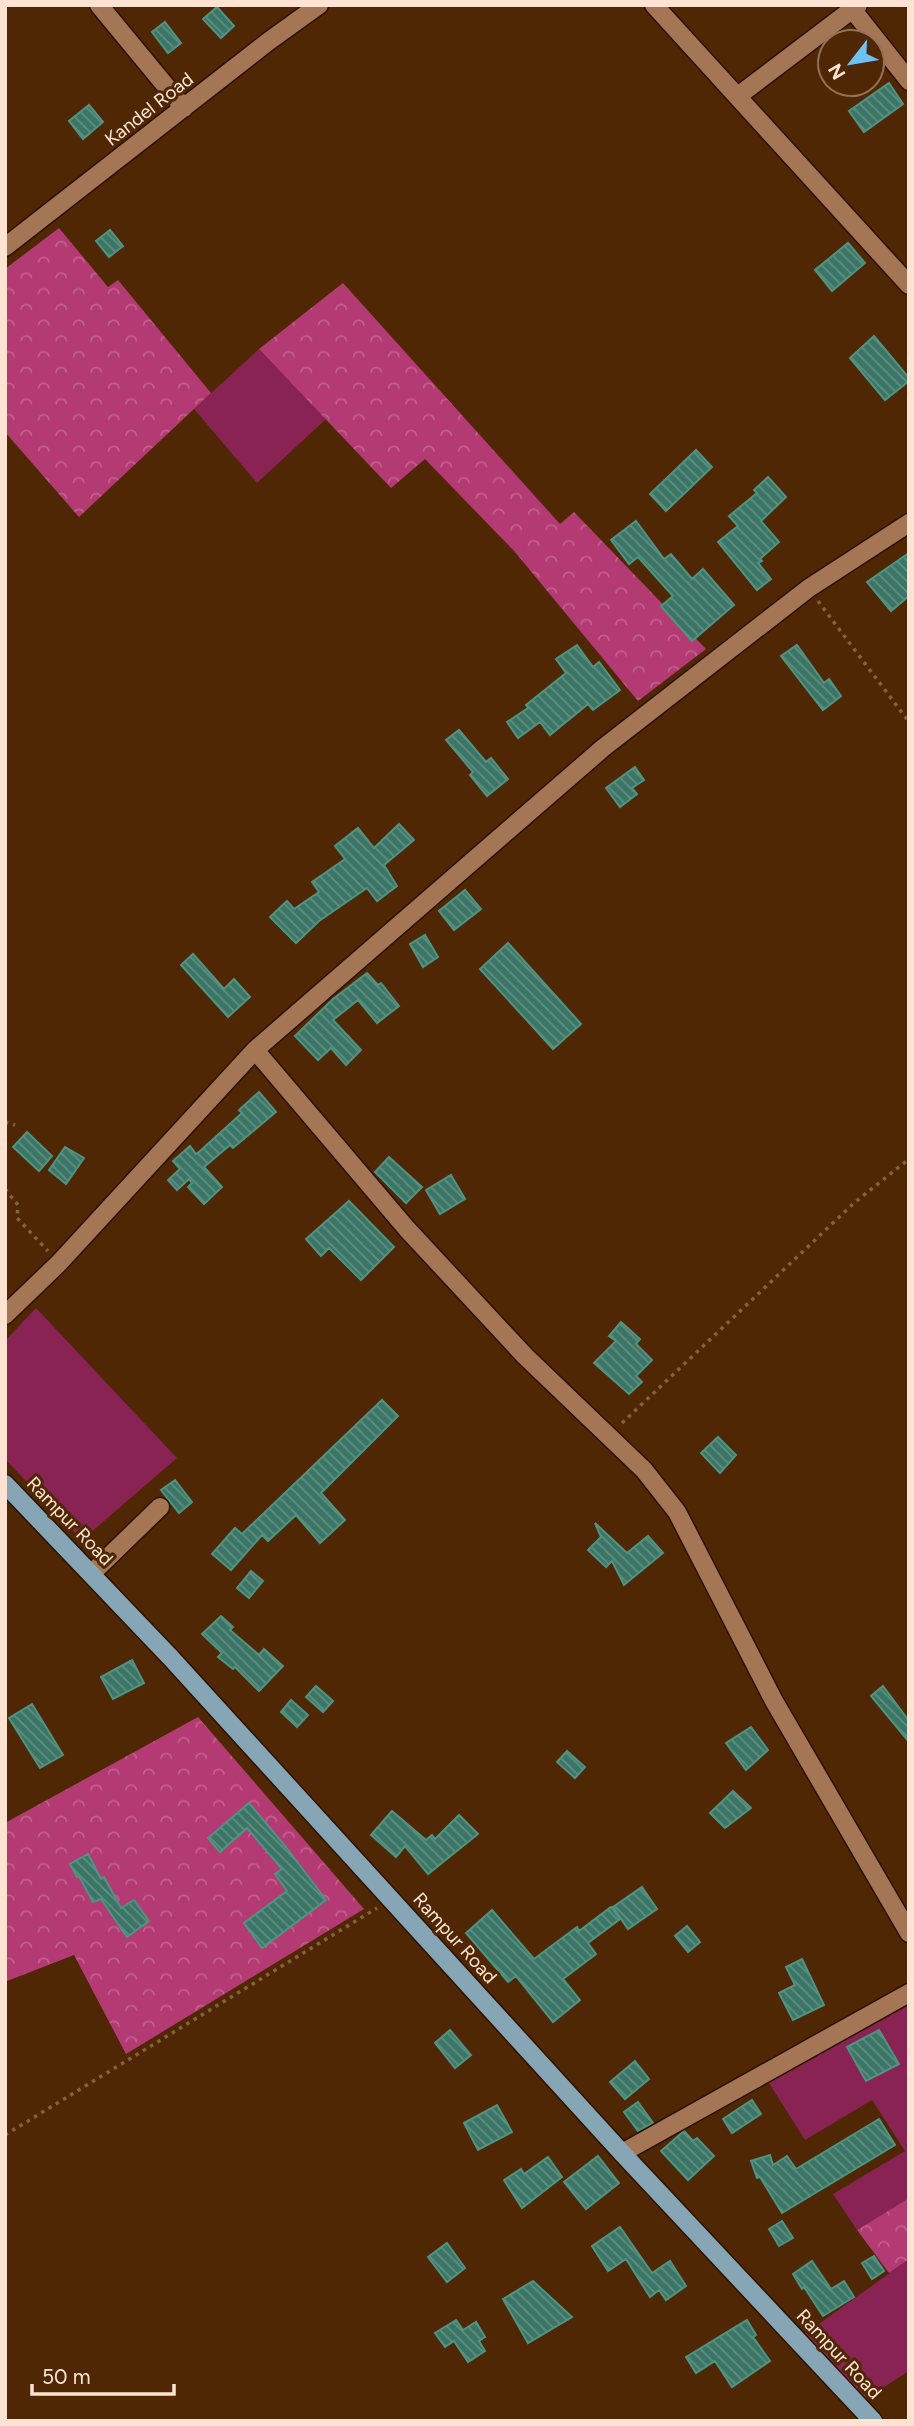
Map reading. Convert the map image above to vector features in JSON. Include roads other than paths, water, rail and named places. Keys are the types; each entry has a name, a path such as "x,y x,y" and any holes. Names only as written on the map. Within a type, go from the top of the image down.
{"main road":[{"name":"Rampur Road","path":"5,1484 92,1573 622,2153 873,2421"}],"street":[{"path":"99,5 184,108"},
{"name":"Kandel Road","path":"5,247 319,5"},
{"path":"654,5 909,285"},
{"path":"738,96 855,7 909,81"},
{"path":"5,1315 59,1262 255,1050 603,748 809,588 909,523"},
{"path":"255,1050 407,1229 525,1356 644,1469 677,1512 774,1701 909,1933"},
{"path":"92,1573 160,1507"},
{"path":"622,2153 909,1993"}]}
